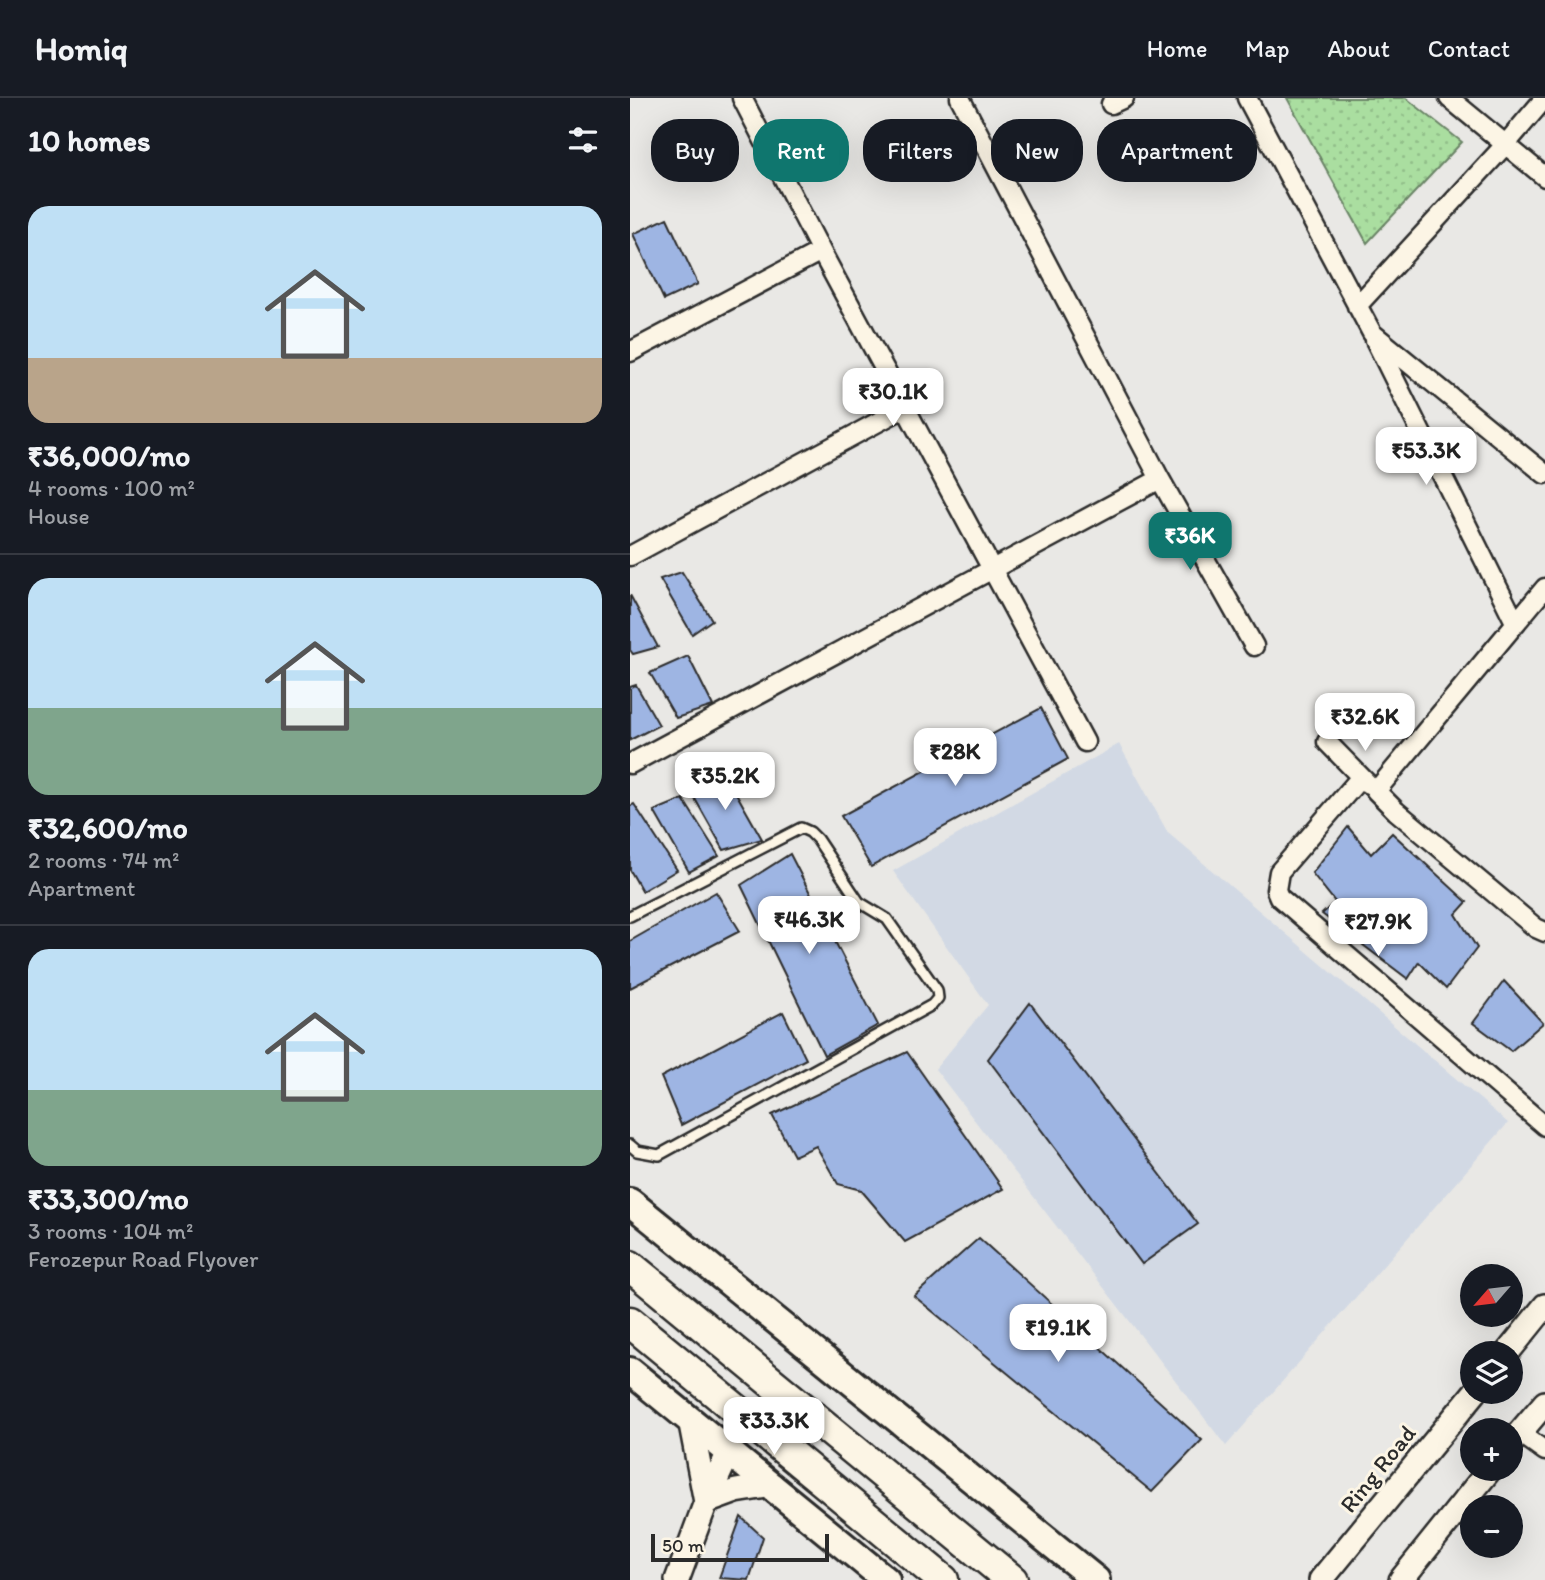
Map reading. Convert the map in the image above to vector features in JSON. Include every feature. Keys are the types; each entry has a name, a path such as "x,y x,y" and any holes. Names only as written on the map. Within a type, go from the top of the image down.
{"highway":[{"path":"630,1266 1012,1580"},
{"path":"630,1322 943,1580"}],"main road":[{"path":"630,1202 1097,1580"},
{"path":"630,1371 886,1580"}],"street":[{"path":"742,98 904,408 1085,742"},
{"path":"960,98 1160,479 1254,646"},
{"path":"1247,98 1372,333 1515,622"},
{"path":"1449,98 1545,177"},
{"path":"1357,306 1545,98"},
{"path":"630,352 821,251"},
{"path":"1372,333 1545,474"},
{"path":"630,556 904,408"},
{"path":"630,764 1160,479"},
{"path":"1376,791 1545,589"},
{"path":"1327,741 1396,811 1536,928 1545,932"},
{"path":"1361,777 1279,872 1276,890 1279,897 1545,1126"},
{"path":"1517,1341 1545,1307"},
{"path":"1523,1429 1545,1403"},
{"name":"Ring Road","path":"1321,1580 1465,1404"},
{"path":"690,1419 706,1502"},
{"path":"1523,1441 1545,1451"},
{"path":"677,1580 706,1502 729,1452"},
{"path":"1401,1580 1481,1481"},
{"path":"706,1502 736,1491 772,1485"}],"lane":[{"path":"630,916 801,828 806,828 817,839 859,902 887,919 937,990 938,998 932,1005 659,1155 637,1151 630,1145"}],"shaded area":[{"path":"1119,744 1168,833 1508,1123 1226,1446 935,1069 988,1005 893,871"}],"green space":[{"path":"1287,98 1406,98 1462,142 1367,243"}],"building":[{"path":"667,218 698,284 664,300 633,234"},
{"path":"682,572 712,620 692,634 660,579"},
{"path":"630,595 658,647 633,654 630,650"},
{"path":"688,656 713,706 676,718 650,673"},
{"path":"636,685 659,725 630,740 630,687"},
{"path":"1041,708 1068,759 871,867 841,816"},
{"path":"723,770 762,839 724,850 690,790"},
{"path":"683,799 719,856 689,872 654,811"},
{"path":"634,804 677,870 642,891 630,870 630,806"},
{"path":"1348,827 1371,854 1392,833 1467,902 1456,914 1477,948 1446,989 1419,962 1408,979 1322,914 1335,902 1312,873"},
{"path":"790,854 878,1025 824,1055 741,885"},
{"path":"716,892 740,931 630,988 630,941"},
{"path":"1504,981 1543,1023 1511,1051 1473,1023"},
{"path":"1030,1003 1198,1224 1142,1264 988,1059"},
{"path":"783,1012 806,1059 681,1125 661,1077"},
{"path":"907,1052 1003,1189 905,1242 861,1190 838,1184 816,1146 794,1156 772,1115"},
{"path":"979,1238 1202,1440 1152,1492 914,1296"},
{"path":"741,1517 763,1537 749,1580 719,1578"}]}
